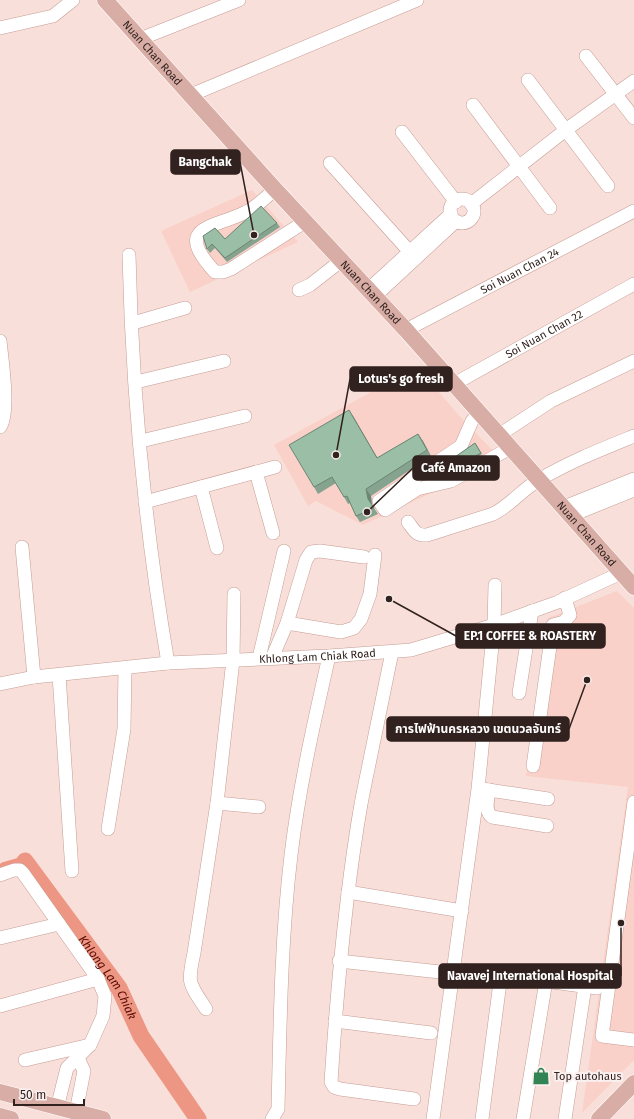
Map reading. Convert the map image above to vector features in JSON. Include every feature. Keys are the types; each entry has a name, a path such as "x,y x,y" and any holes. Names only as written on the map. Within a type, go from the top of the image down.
{"main road":[{"name":"Nuan Chan Road","path":"105,0 192,94 275,189 372,292 634,587"},
{"path":"600,1119 612,1112 634,1083"},
{"path":"0,1092 103,1119"},
{"path":"0,1116 11,1119"}],"street":[{"path":"0,28 53,16 73,0"},
{"path":"140,39 240,0"},
{"path":"192,94 417,0"},
{"path":"586,56 634,118"},
{"path":"528,80 608,186"},
{"path":"471,204 567,130 634,82"},
{"path":"473,105 550,208"},
{"path":"372,292 454,212 463,200 471,204 474,213 470,220 463,223 454,212 402,132"},
{"path":"330,163 409,251"},
{"path":"275,189 246,212 217,222 197,235 196,240 198,246 212,268 219,273 231,269 306,221"},
{"name":"Soi Nuan Chan 24","path":"406,330 634,211"},
{"path":"372,292 409,251 454,212"},
{"path":"129,255 133,323 132,347 145,502 156,594 168,663"},
{"path":"299,290 310,285 342,260"},
{"name":"Soi Nuan Chan 22","path":"454,384 634,284"},
{"path":"133,323 185,308"},
{"path":"0,341 4,378 3,420 0,427"},
{"path":"136,382 224,361"},
{"path":"499,435 551,401 634,362"},
{"path":"480,413 472,421 461,446 378,501 385,510 417,490 451,481 510,448"},
{"path":"141,441 245,416"},
{"path":"408,522 416,534 421,536 500,511 516,496 538,480 604,448 634,436"},
{"path":"145,502 275,467"},
{"path":"256,472 273,533"},
{"path":"568,511 634,479"},
{"path":"201,487 217,548"},
{"path":"568,511 634,490"},
{"path":"22,547 34,677"},
{"path":"259,658 284,551"},
{"path":"272,658 287,623 306,560 311,552 320,551 370,556 370,594 361,619 354,628 341,632 287,623"},
{"name":"Khlong Lam Chiak Road","path":"0,684 34,677 168,663 329,656 410,650 494,625 565,598 621,573"},
{"path":"433,1119 462,912 484,790 495,586"},
{"path":"206,1009 190,984 189,975 194,953 217,803 232,660 234,594"},
{"path":"533,766 554,625 564,622 570,615 565,598"},
{"path":"519,693 532,611"},
{"path":"392,652 361,804 348,892 340,961 331,1082 334,1087 414,1099"},
{"path":"272,1119 278,1109 281,993 291,856 306,760 329,656"},
{"path":"108,829 124,729 125,668"},
{"path":"59,674 72,871"},
{"path":"484,790 548,799"},
{"path":"484,790 489,815 492,817 547,826"},
{"path":"634,802 602,1036 634,1040"},
{"path":"217,803 259,807"},
{"path":"0,875 14,870 20,870 98,979 105,996 103,1016 90,1045 67,1068 57,1108"},
{"path":"348,892 462,912"},
{"path":"0,938 59,924"},
{"path":"340,961 440,972"},
{"path":"463,970 591,987 565,1119"},
{"path":"482,1119 501,975"},
{"path":"0,1006 98,979"},
{"path":"523,1119 546,981"},
{"path":"335,1021 431,1033"},
{"path":"25,1060 90,1045"},
{"path":"76,1112 84,1071 78,1058"}],"shaded area":[{"path":"252,190 298,242 190,292 161,231"},
{"path":"417,367 462,419 502,460 363,525 316,501 308,506 274,445"},
{"path":"617,591 634,608 634,1060 582,1113 628,787 526,776 548,618"}],"building":[{"path":"261,206 277,223 225,258 212,244 207,249 203,236 215,228 225,239"},
{"path":"349,410 377,458 418,434 427,450 366,489 368,499 374,508 356,516 347,496 344,497 332,477 314,487 289,445"},
{"path":"475,443 481,453 446,472 442,466"}],"waterway":[{"name":"Khlong Lam Chiak","path":"4,867 25,861"},
{"name":"Khlong Lam Chiak","path":"25,861 119,988 141,1036 198,1119"}],"place":[{"name":"Bangchak","path":"254,235"},
{"name":"Lotus's go fresh","path":"336,455"},
{"name":"Café Amazon","path":"367,512"},
{"name":"EP.1 COFFEE & ROASTERY","path":"389,599"},
{"name":"การไฟฟ้านครหลวง เขตนวลจันทร์","path":"587,680"},
{"name":"Navavej International Hospital","path":"621,923"},
{"name":"Top autohaus","path":"541,1076"}]}
